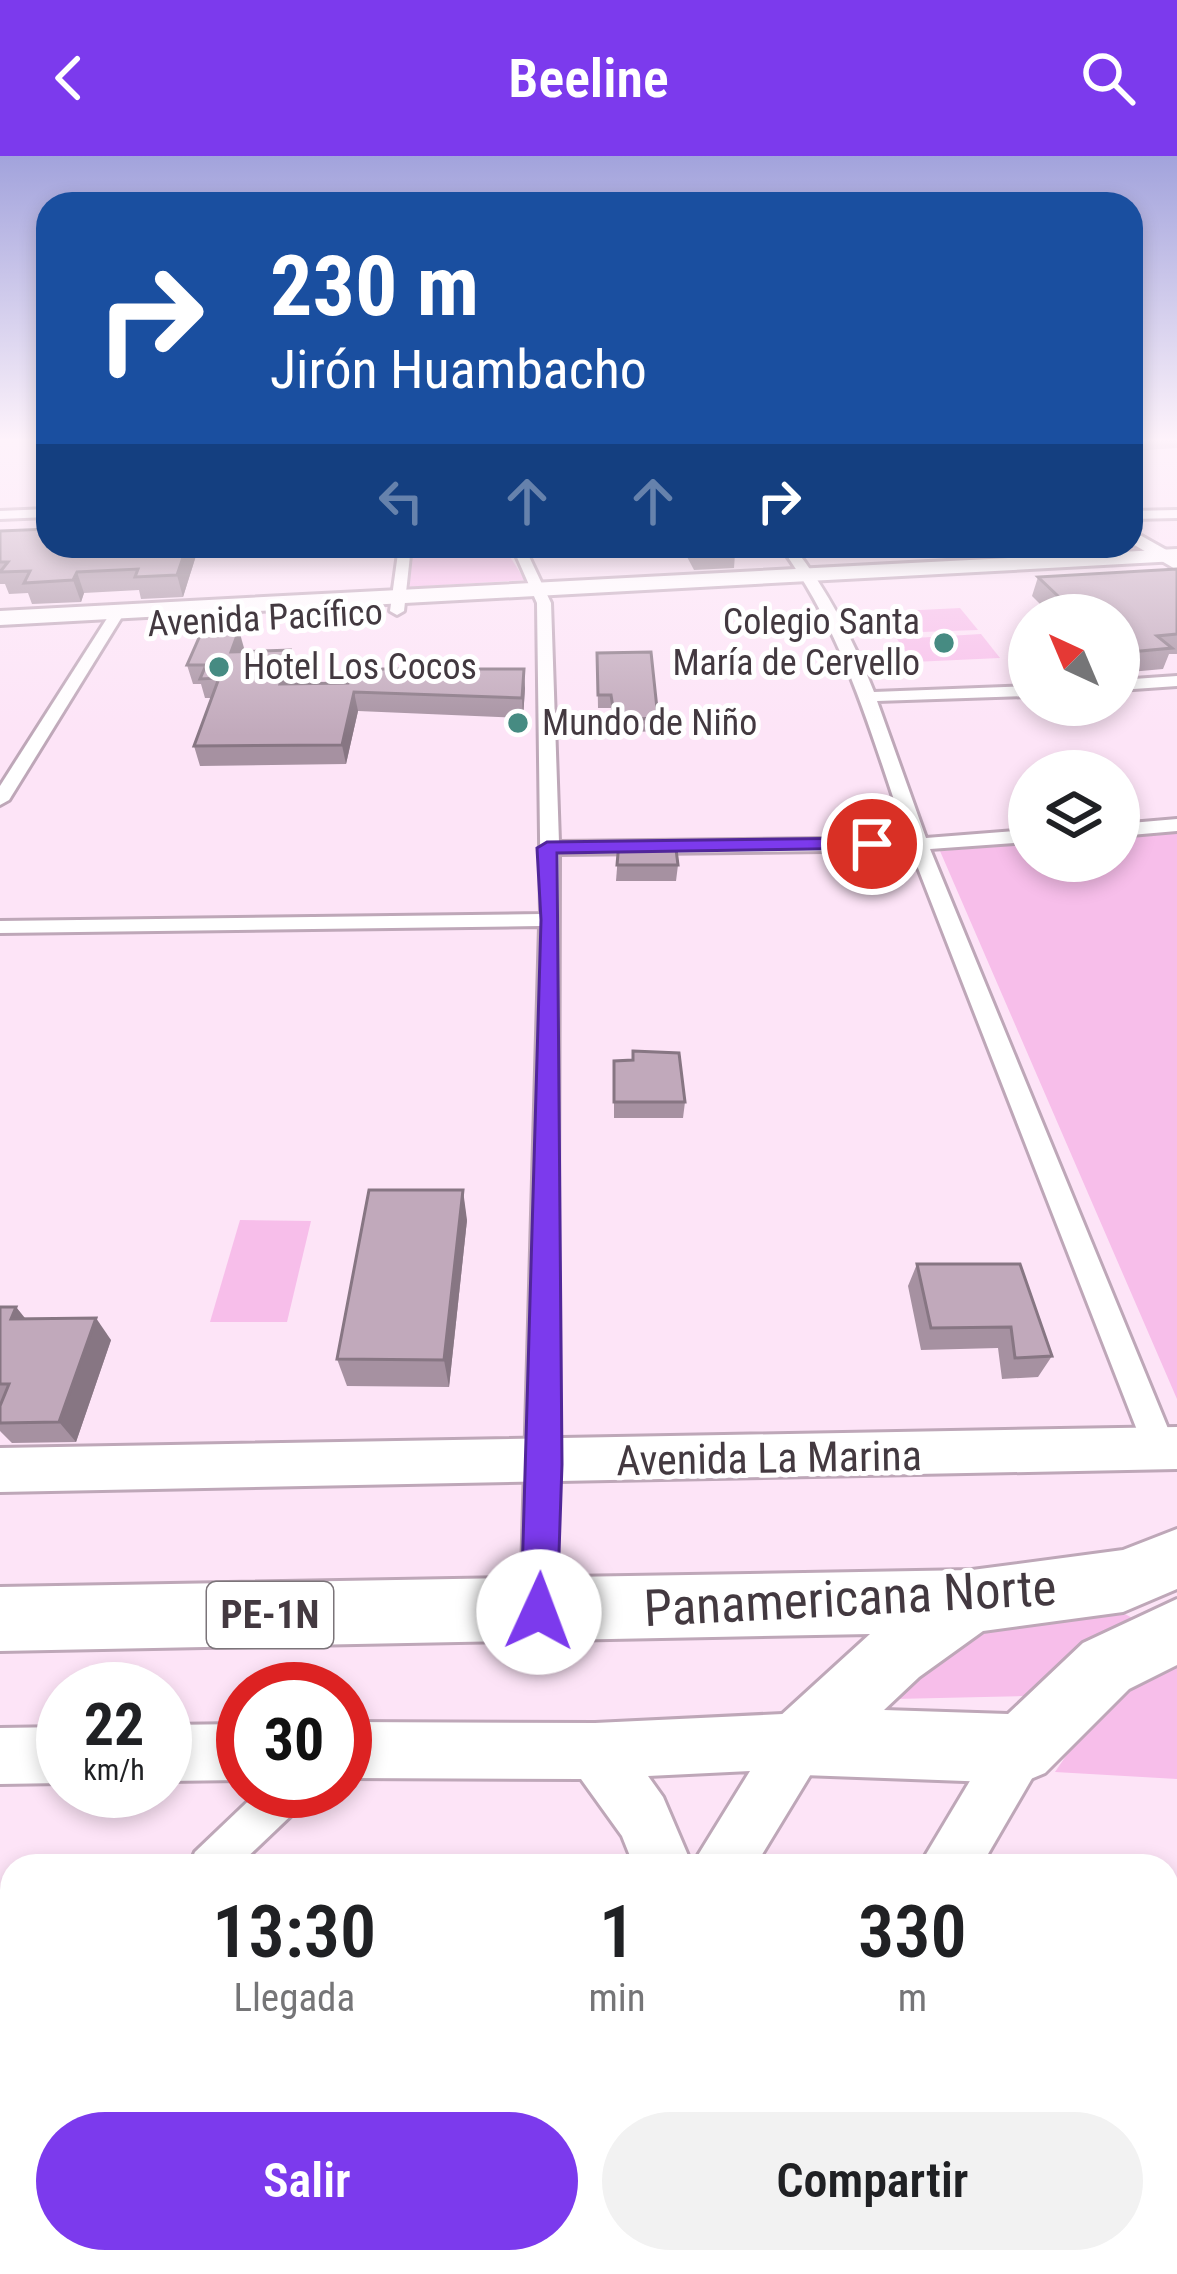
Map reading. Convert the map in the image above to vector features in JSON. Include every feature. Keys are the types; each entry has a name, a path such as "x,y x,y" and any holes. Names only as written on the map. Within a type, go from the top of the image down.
{"highway":[{"name":"Panamericana Norte","path":"0,1619 972,1601 1159,1580"},
{"path":"803,1741 896,1654 972,1601"},
{"path":"803,1741 1021,1749 1106,1666 1177,1631"}],"main road":[{"path":"1143,541 1174,558"},
{"name":"Avenida Pacífico","path":"0,632 114,619 1174,558"},
{"name":"Avenida Pacífico","path":"0,618 114,619"},
{"name":"Avenida La Marina","path":"0,1470 546,1464 1169,1448"},
{"path":"372,1750 595,1751 803,1741"},
{"path":"729,1854 803,1741"},
{"path":"955,1854 1021,1749"},
{"path":"595,1751 643,1817 658,1854"},
{"path":"0,1756 36,1755"}],"street":[{"path":"399,603 404,558"},
{"path":"524,558 542,596 551,920 546,1464 539,1612"},
{"path":"796,558 816,582 866,697 918,844 1169,1448"},
{"path":"0,800 114,619"},
{"path":"1140,684 1177,681"},
{"path":"866,697 1008,692"},
{"path":"1140,828 1177,825"},
{"path":"547,848 918,844 1008,838"},
{"path":"0,927 551,920"},
{"path":"222,1854 260,1818"}],"shaded area":[{"path":"409,558 511,558 525,580 410,587"},
{"path":"960,608 978,630 894,633 880,612"},
{"path":"981,634 1000,658 913,662 897,639"},
{"path":"1177,832 1177,1399 940,851 1008,846 1008,882 1140,882 1140,835"},
{"path":"240,1220 311,1221 287,1322 210,1322"},
{"path":"1013,1613 1125,1614 1134,1619 1025,1696 894,1699 889,1689 986,1620"},
{"path":"1177,1658 1177,1779 1055,1772 1107,1703 1138,1676"}],"building":[{"path":"0,539 36,539 36,558 183,558 177,575 135,577 138,569 77,572 73,580 24,583 30,571 0,572 8,562 0,562"},
{"path":"1177,569 1177,634 1157,636 1172,648 1140,651 1140,594 1056,594 1038,577"},
{"path":"239,630 231,652 290,650 280,684 348,683 350,669 524,669 522,698 354,692 342,745 194,746 219,678 200,679 206,665 187,665 202,631"},
{"path":"651,652 658,718 615,720 611,695 598,695 597,653"},
{"path":"675,841 678,865 617,865 619,842"},
{"path":"633,1051 679,1053 685,1102 614,1102 614,1061 633,1060"},
{"path":"369,1190 463,1190 444,1360 337,1359"},
{"path":"917,1264 1020,1264 1052,1356 1015,1358 1011,1327 931,1328"},
{"path":"0,1307 16,1307 11,1319 96,1318 59,1422 0,1423 0,1406 9,1384 0,1384"}],"place":[{"name":"Colegio Santa María de Cervello","path":"944,643"},
{"name":"Hotel Los Cocos","path":"219,667"},
{"name":"Mundo de Niño","path":"518,723"}],"route":[{"path":"539,1612 546,1464 551,920 547,848 872,844"}]}
